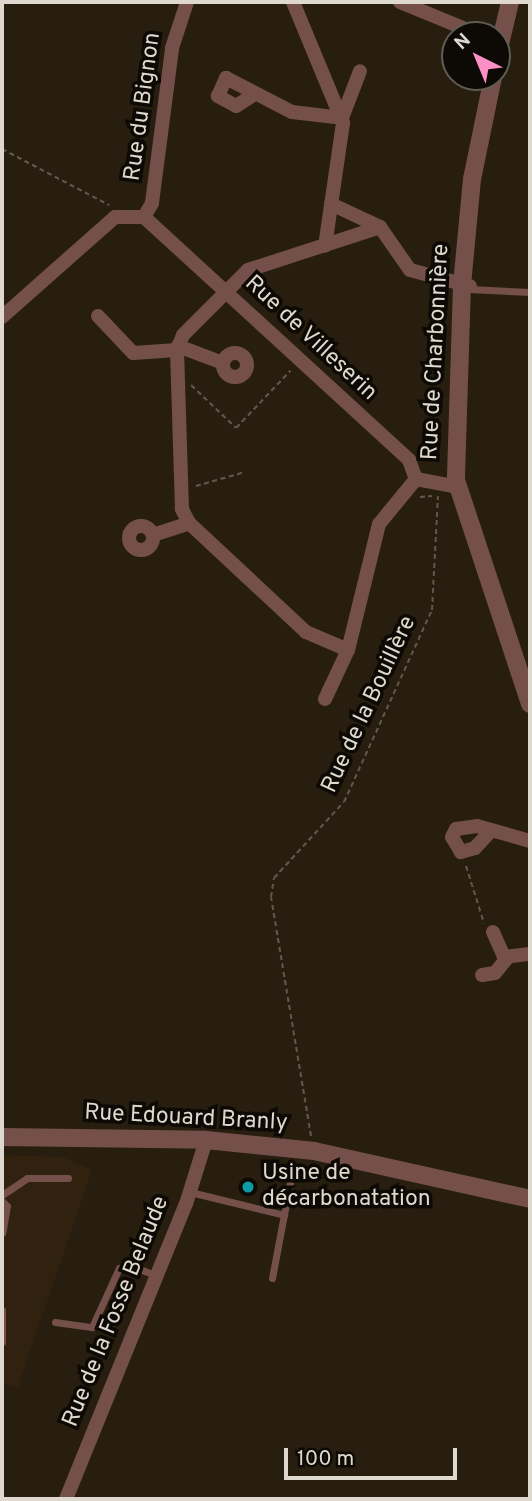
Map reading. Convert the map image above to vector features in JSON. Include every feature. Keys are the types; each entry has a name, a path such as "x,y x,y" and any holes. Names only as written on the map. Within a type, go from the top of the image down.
{"street":[{"name":"Rue du Bignon","path":"144,217 152,202 172,48 187,2"},
{"path":"293,2 342,118"},
{"path":"400,2 446,21"},
{"path":"505,21 510,2"},
{"path":"325,246 342,118 360,71"},
{"name":"Rue de Charbonnière","path":"490,91 472,179 464,287 459,487 530,704"},
{"path":"254,95 292,112 342,118"},
{"path":"331,204 380,227 410,270 464,287"},
{"path":"2,317 101,227 129,214 144,217"},
{"name":"Rue de Villeserin","path":"144,217 299,362 409,460 416,480"},
{"path":"348,650 306,632 189,523 182,490 177,349 248,270 380,227"},
{"path":"98,316 133,353 177,349 223,363"},
{"path":"326,699 348,650 379,524 416,480 459,487"},
{"path":"153,535 189,523"},
{"path":"488,834 475,848 461,852 452,837 456,829 477,825 488,834 530,841"},
{"path":"494,932 507,958"},
{"path":"482,975 495,973 507,958 530,954"},
{"name":"Rue Edouard Branly","path":"2,1137 206,1140 314,1151 530,1199"},
{"name":"Rue de la Fosse Belaude","path":"66,1499 157,1277 190,1192 206,1140"}],"lane":[{"path":"464,287 530,292"},
{"path":"272,1278 291,1177"},
{"path":"2,1195 27,1178 68,1178"},
{"path":"190,1192 284,1215"},
{"path":"2,1200 8,1206 2,1233"},
{"path":"55,1322 84,1331 92,1327 119,1268 129,1265 157,1277"},
{"path":"2,1310 2,1342"}],"path":[{"path":"2,149 129,214"},
{"path":"177,373 236,428 299,362"},
{"path":"182,490 245,472"},
{"name":"Rue de la Bouillère","path":"314,1151 271,897 274,878 344,802 432,610 438,496 418,497"},
{"path":"461,852 482,922 494,932"}],"shaded area":[{"path":"2,1155 63,1157 92,1170 18,1387 2,1384"}],"place":[{"name":"Usine de décarbonatation","path":"248,1187"}]}
